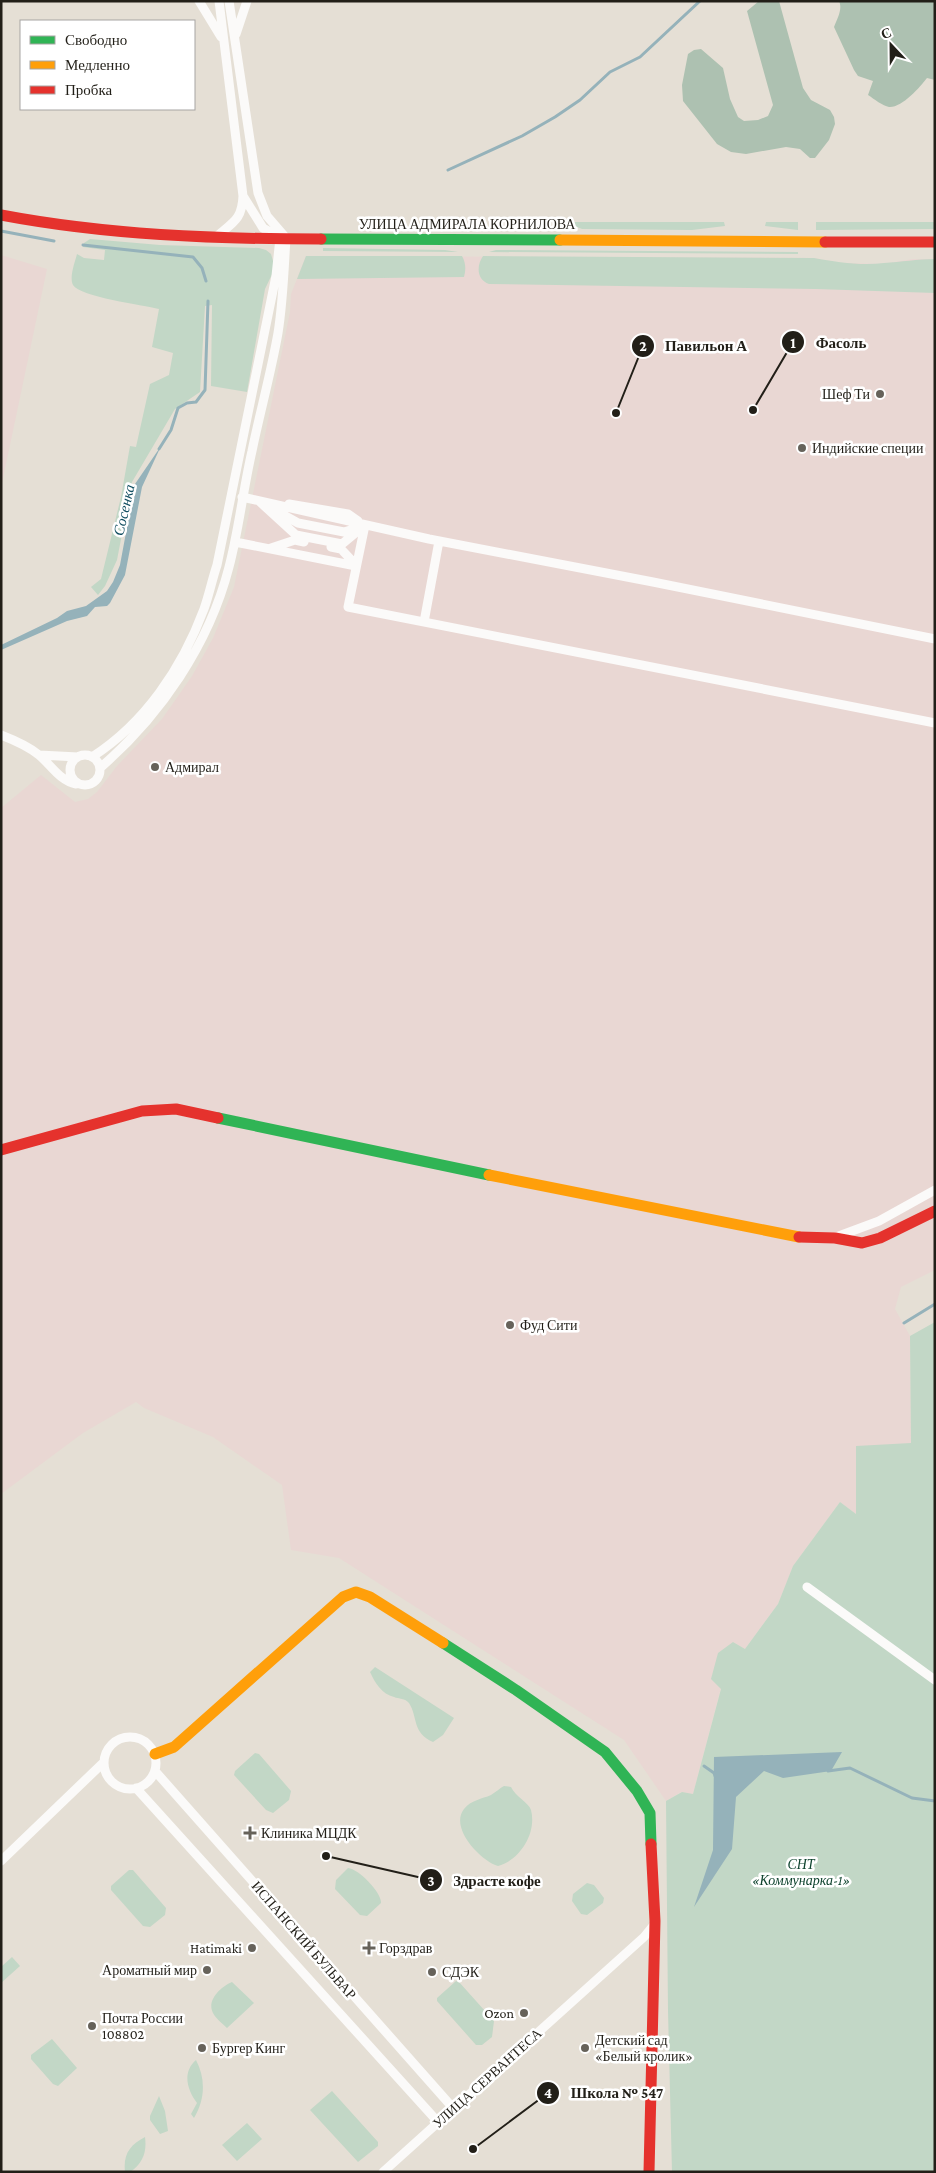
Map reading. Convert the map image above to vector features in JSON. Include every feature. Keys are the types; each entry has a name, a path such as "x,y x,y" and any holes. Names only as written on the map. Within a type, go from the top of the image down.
{"street":[{"path":"198,1 222,40"},
{"path":"216,237 242,211 243,196 222,40 219,1"},
{"path":"100,768 121,750 157,711 190,660 214,613 235,542 242,497 278,333 283,238 267,216 258,194 229,1"},
{"path":"235,37 247,1"},
{"path":"243,196 263,228 283,238"},
{"name":"УЛИЦА АДМИРАЛА КОРНИЛОВА","path":"1,215 91,229 151,235 216,237 935,242"},
{"path":"92,756 114,742 150,706 182,656 204,609 216,565 283,238"},
{"path":"242,497 365,525 935,639"},
{"path":"259,501 297,529 343,538 365,525"},
{"path":"365,525 348,607 935,723"},
{"path":"268,548 295,540 341,549 356,566"},
{"path":"424,622 439,540"},
{"path":"235,542 268,548 291,558 338,567 356,566"},
{"path":"1,735 15,740 39,755 61,777 70,783 87,785 95,782 100,774 97,760 92,756 39,755"},
{"path":"78,757 72,763 70,772 73,780 81,785"},
{"path":"1,1150 142,1111 176,1109 339,1145 798,1237 835,1238 862,1243 880,1238 935,1211"},
{"path":"835,1238 879,1222 935,1190"},
{"path":"807,1587 935,1680"},
{"path":"155,1754 174,1747 344,1597 356,1592 364,1594 516,1690 608,1755 637,1791 650,1813 654,1926 649,2172"},
{"path":"1,1861 104,1762 110,1745 117,1740 135,1737 144,1740 151,1746 155,1754 155,1771 151,1779 136,1788 121,1788 108,1778 104,1762"},
{"name":"ИСПАНСКИЙ БУЛЬВАР","path":"155,1771 453,2108"},
{"name":"ИСПАНСКИЙ БУЛЬВАР","path":"136,1788 438,2122"},
{"name":"УЛИЦА СЕРВАНТЕСА","path":"383,2172 654,1926"},
{"path":"636,1944 645,1944 653,1955"}],"shaded area":[{"path":"1,255 47,269 1,488"},
{"name":"Фуд Сити","path":"306,256 814,258 839,263 883,264 913,259 935,259 935,1270 901,1287 895,1309 910,1336 911,1443 856,1514 840,1502 793,1566 778,1604 745,1649 733,1642 693,1794 681,1792 666,1801 624,1740 339,1558 291,1550 282,1485 213,1437 144,1408 136,1402 83,1433 1,1494 1,808 41,775 75,802 88,799 97,792 117,766 162,719 192,676 213,638 234,587 290,312 291,294"}],"green space":[{"path":"759,1 779,1 803,88 811,100 830,110 834,117 835,124 829,140 815,158 810,158 800,149 786,147 746,154 731,152 717,144 683,101 682,85 688,54 694,50 701,49 723,68 730,99 738,117 744,121 758,120 768,116 773,105 747,11"},
{"path":"839,1 935,1 935,80 927,78 905,101 894,106 884,105 868,95 873,81 858,76 834,27 840,11"},
{"path":"571,222 724,222 725,226 692,230 582,229 572,225"},
{"path":"766,222 798,222 798,230 765,226"},
{"path":"816,222 935,222 935,229 816,230"},
{"path":"90,239 160,245 259,248 271,254 275,268 265,289 247,392 211,386 212,305 205,306 200,392 175,409 132,482 117,560 105,586 98,595 91,587 101,579 121,497 130,446 136,447 150,384 169,375 173,353 152,347 159,309 99,297 78,289 73,285 72,274 77,254 84,258 104,260 105,250 83,247 84,243"},
{"path":"323,248 445,250 458,252 323,251"},
{"path":"496,250 798,252 798,254 489,252"},
{"path":"306,256 462,256 465,272 464,277 297,279"},
{"path":"483,256 814,258 858,264 935,259 935,293 816,289 489,284 482,279 479,272 479,264"},
{"name":"СНТ «Коммунарка-1»","path":"935,1322 935,2172 672,2172 666,1801 682,1792 693,1794 721,1689 711,1679 718,1653 733,1642 745,1649 778,1604 793,1566 840,1502 856,1514 856,1446 911,1443 910,1336"},
{"path":"375,1667 454,1718 443,1735 433,1742 422,1734 416,1724 409,1703 404,1699 390,1696 382,1691 377,1684 370,1672"},
{"path":"255,1753 259,1754 291,1791 289,1800 273,1813 266,1810 234,1775 235,1771"},
{"path":"504,1786 511,1787 528,1805 531,1810 532,1819 529,1836 520,1852 506,1863 498,1866 483,1858 469,1843 464,1834 460,1817 464,1809 470,1804 491,1795"},
{"path":"348,1868 353,1869 364,1877 378,1893 381,1903 367,1916 360,1915 335,1889 336,1880"},
{"path":"129,1870 133,1870 166,1908 165,1915 150,1927 143,1926 111,1890 111,1886"},
{"path":"587,1883 594,1885 604,1898 603,1903 587,1915 581,1914 572,1901 573,1894"},
{"path":"12,1957 20,1966 1,1983 1,1967"},
{"path":"456,1981 494,2021 492,2037 482,2045 476,2045 437,2001 437,1998"},
{"path":"232,1982 254,2003 227,2028 214,2015 211,2008 216,1994"},
{"path":"52,2039 77,2068 58,2086 53,2084 31,2059 31,2055"},
{"path":"196,2060 203,2082 203,2089 198,2111 194,2118 191,2114 197,2103 187,2081 189,2070"},
{"path":"332,2091 378,2142 378,2146 358,2162 310,2110"},
{"path":"159,2096 165,2111 168,2131 160,2134 150,2120"},
{"path":"247,2123 262,2139 237,2161 222,2145"},
{"path":"145,2137 145,2152 141,2161 130,2172 125,2172 126,2155 135,2143"}],"water":[{"path":"161,446 142,487 125,575 110,603 107,606 95,607 87,616 67,621 1,650 1,645 57,618 67,611 86,606 107,591 120,565 135,484"},
{"path":"842,1752 831,1771 783,1778 764,1771 736,1797 732,1849 694,1907 713,1850 714,1757"}],"waterway":[{"path":"448,170 522,136 555,117 580,100 610,72 640,57 700,1"},
{"path":"1,231 54,241"},
{"path":"83,245 193,257 202,268 206,281"},
{"name":"Сосенка","path":"159,449 171,430 178,408 187,403 196,402 205,390 208,301"},
{"path":"904,1323 935,1304"},
{"path":"704,1766 714,1773 715,1776"},
{"path":"828,1771 850,1768 912,1798 935,1801"}],"traffic: fast":[{"path":"321,239 560,240"},
{"path":"218,1118 489,1175"},
{"path":"443,1643 516,1690 605,1752 637,1791 650,1813 651,1844"}],"traffic: slow":[{"path":"560,240 825,242"},
{"path":"489,1175 799,1237"},
{"path":"155,1754 174,1747 343,1597 356,1592 370,1597 443,1643"}],"traffic: jam":[{"path":"1,215 41,222 121,231 201,237 321,239"},
{"path":"825,242 935,242"},
{"path":"1,1150 142,1111 176,1109 218,1118"},
{"path":"799,1237 835,1238 862,1243 880,1238 935,1211"},
{"path":"649,2172 655,1921 651,1844"}],"place":[{"name":"Шеф Ти","path":"880,394"},
{"name":"Фасоль","path":"753,410"},
{"name":"Павильон А","path":"616,413"},
{"name":"Индийские специи","path":"802,448"},
{"name":"Адмирал","path":"155,767"},
{"name":"Фуд Сити","path":"510,1325"},
{"name":"Клиника МЦДК","path":"250,1833"},
{"name":"Здрасте кофе","path":"326,1856"},
{"name":"Hatimaki","path":"252,1948"},
{"name":"Горздрав","path":"369,1948"},
{"name":"Ароматный мир","path":"207,1970"},
{"name":"СДЭК","path":"432,1972"},
{"name":"Ozon","path":"524,2013"},
{"name":"Почта России 108802","path":"92,2026"},
{"name":"Бургер Кинг","path":"202,2048"},
{"name":"Детский сад «Белый кролик»","path":"585,2048"},
{"name":"Школа № 547","path":"473,2149"}]}
